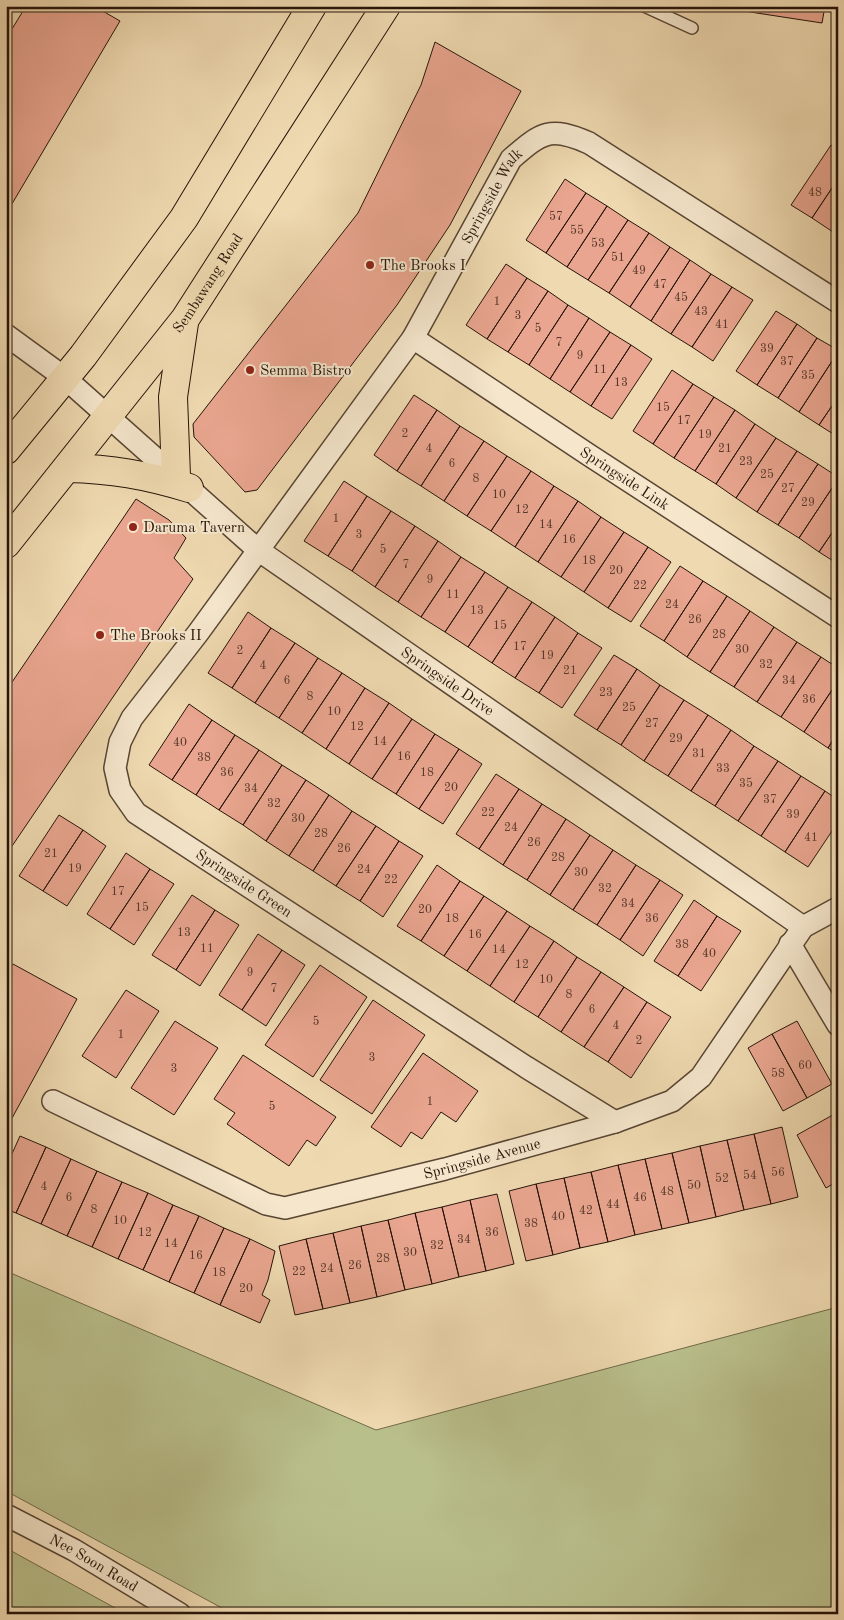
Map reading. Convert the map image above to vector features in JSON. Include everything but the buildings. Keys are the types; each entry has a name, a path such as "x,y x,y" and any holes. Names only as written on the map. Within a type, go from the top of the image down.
{"main road":[{"path":"6,450 65,378 184,218 312,6"},
{"name":"Sembawang Road","path":"6,544 185,319 386,6"},
{"path":"67,468 101,469 183,482 173,396 185,319"}],"street":[{"name":"Springside Walk","path":"258,550 413,338 511,159 533,140 548,133 568,134 589,142 838,302"},
{"name":"Springside Drive","path":"6,335 65,378 258,550 803,927"},
{"name":"Springside Link","path":"413,338 589,456 838,617"},
{"name":"Springside Green","path":"258,550 132,718 120,742 115,768 120,790 136,812 615,1122"},
{"name":"Springside Avenue","path":"53,1102 266,1204 285,1208 445,1169 615,1122 672,1101 701,1077 803,927 838,908"},
{"path":"790,944 838,1025"},
{"name":"Nee Soon Road","path":"6,1515 74,1550 180,1614"}],"lane":[{"path":"644,6 692,28"}],"green space":[{"path":"6,1271 376,1430 838,1307 838,1614 233,1614 6,1491"},
{"path":"6,1548 126,1614 6,1614"}],"place":[{"name":"The Brooks I","path":"370,265"},
{"name":"Semma Bistro","path":"250,370"},
{"name":"Daruma Tavern","path":"133,527"},
{"name":"The Brooks II","path":"100,635"}]}
